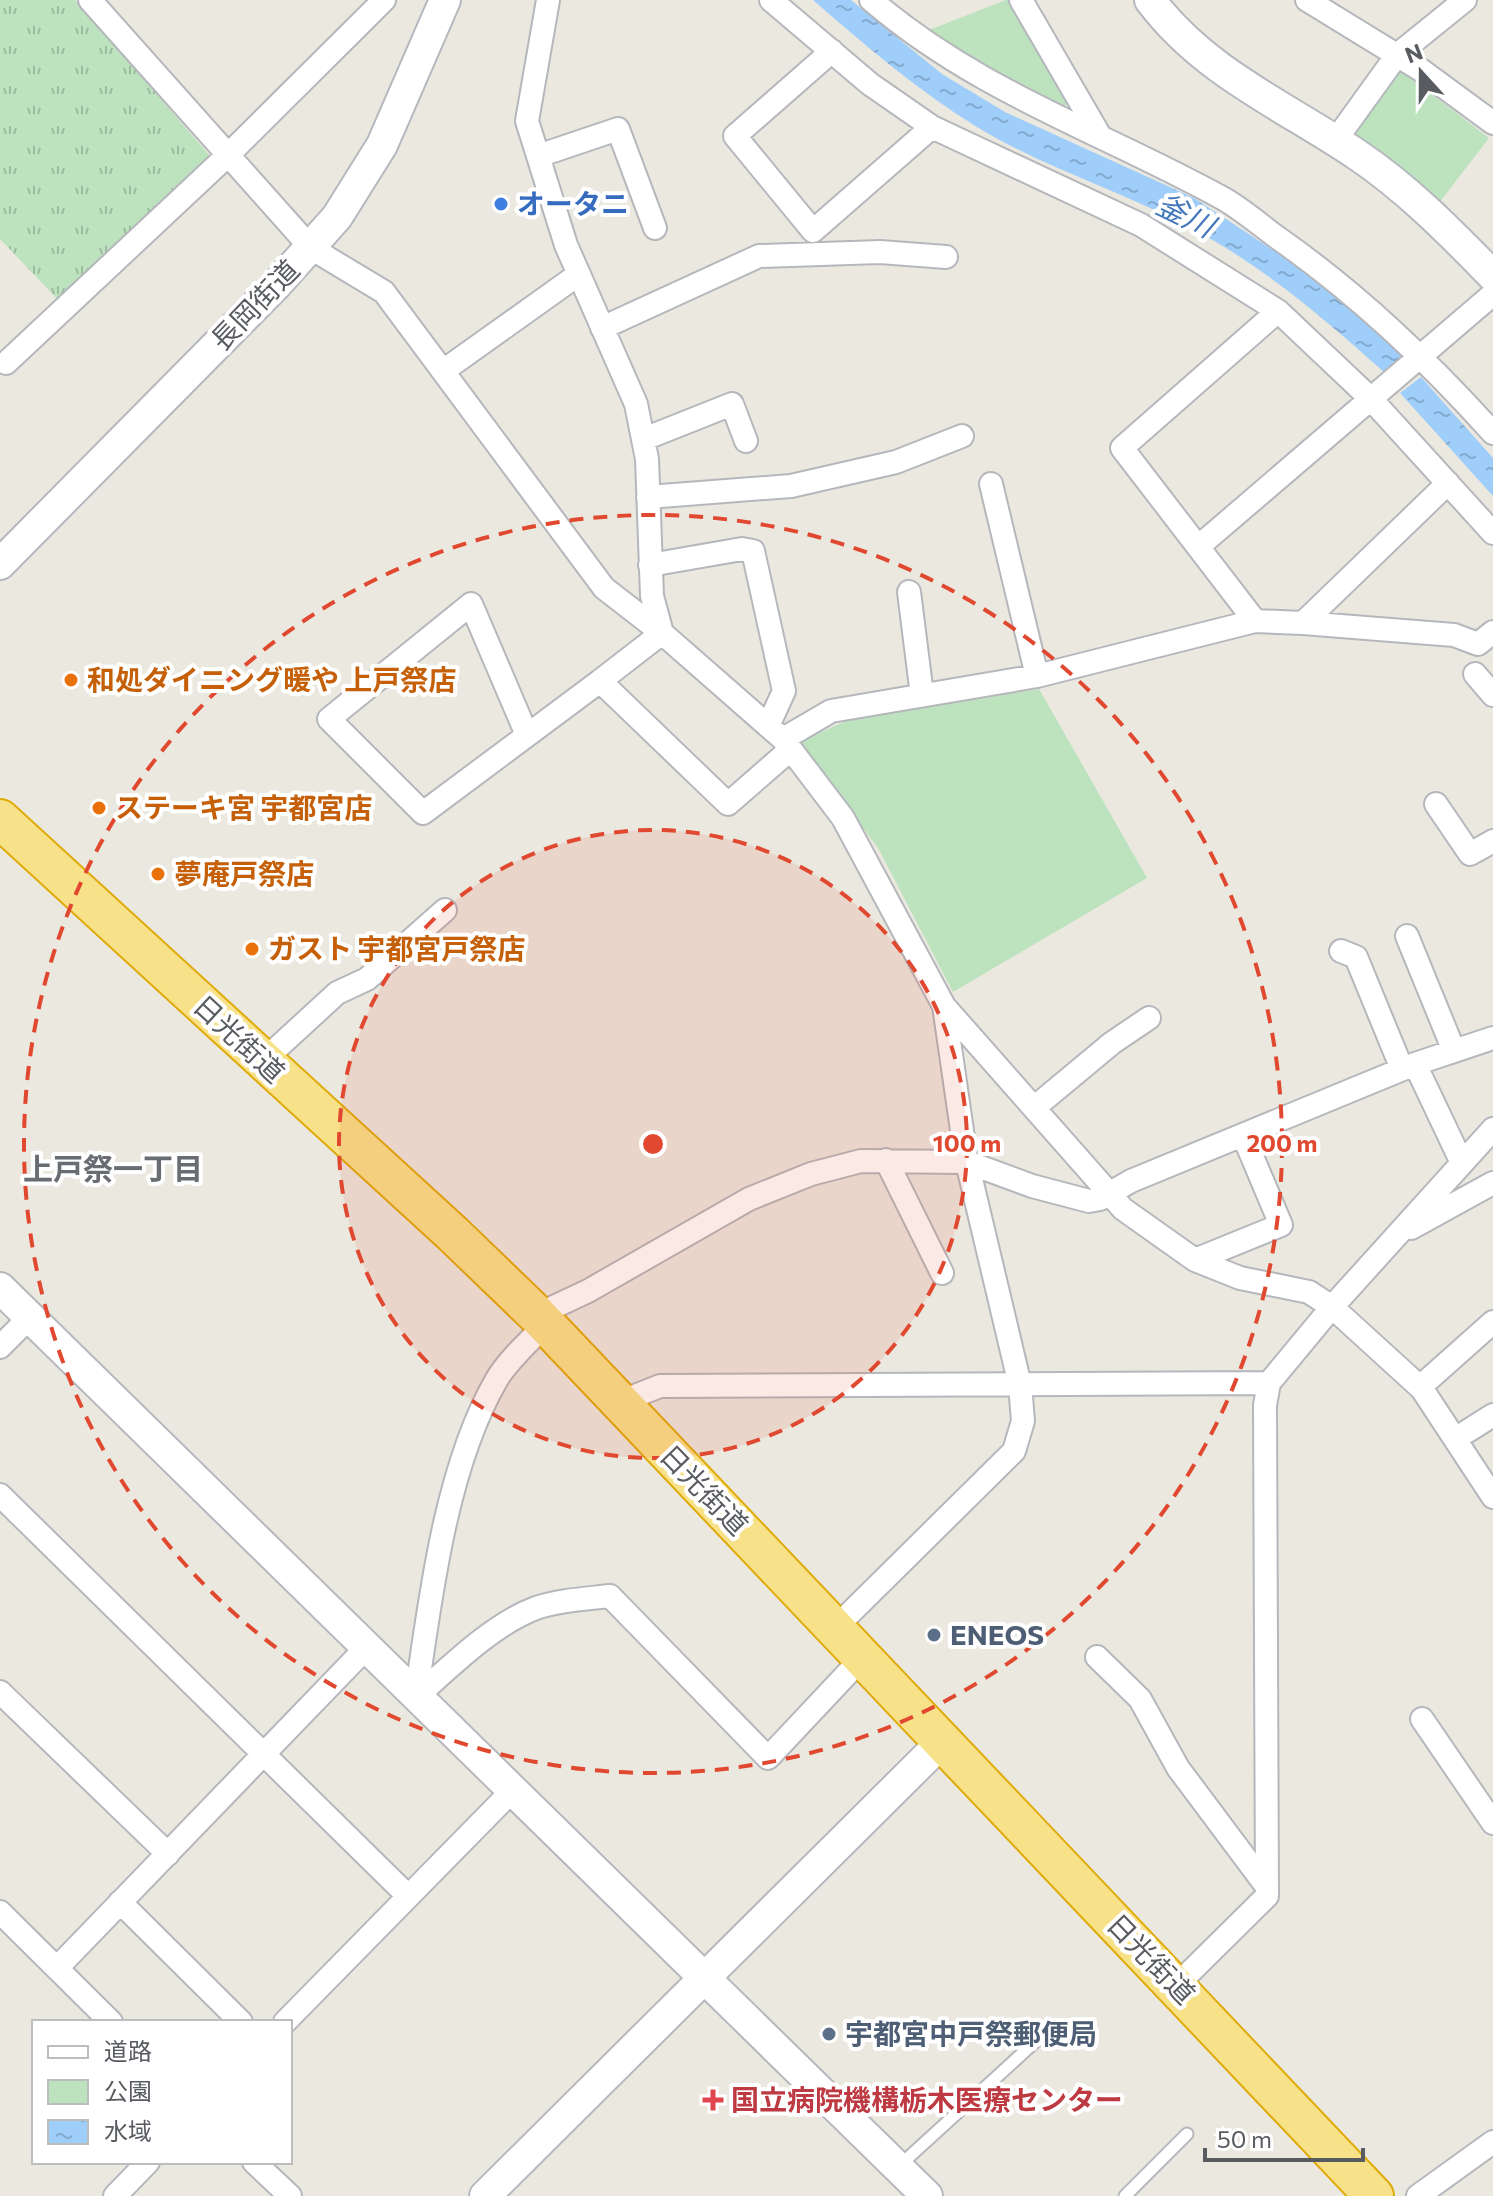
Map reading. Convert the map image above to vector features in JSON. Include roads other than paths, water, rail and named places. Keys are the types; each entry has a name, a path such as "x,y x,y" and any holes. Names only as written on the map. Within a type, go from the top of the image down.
{"highway":[{"name":"日光街道","path":"0,819 541,1320 1177,1985 1374,2196"}],"street":[{"path":"90,0 311,248 384,292 604,588 662,633 781,738 843,818 944,1006 1113,1193 1123,1209 1195,1260 1240,1278 1309,1292 1332,1307 1420,1387 1490,1487"},
{"path":"6,363 228,155 384,0"},
{"name":"長岡街道","path":"0,564 311,248 337,217 382,145 445,0"},
{"path":"548,0 527,121 579,274 636,404 644,439 652,596 662,633"},
{"path":"771,0 870,84 932,127 1141,225 1278,311 1373,395 1493,533"},
{"path":"871,0 954,63 1035,108 1100,136 1226,201 1335,277 1493,433"},
{"path":"1021,0 1100,136"},
{"path":"1150,0 1199,53 1232,78 1335,141 1428,210 1493,276"},
{"path":"1307,0 1397,55 1493,123"},
{"path":"1335,141 1397,55 1465,0"},
{"path":"832,51 735,136 813,231 932,127"},
{"path":"538,156 618,129 655,228"},
{"path":"602,328 759,256 880,252 946,257"},
{"path":"443,371 579,274"},
{"path":"1198,547 1493,294"},
{"path":"1255,621 1122,448 1278,311"},
{"path":"644,439 732,404 746,441"},
{"path":"648,497 791,486 896,462 962,436"},
{"path":"1303,623 1448,483"},
{"path":"991,484 1037,676"},
{"path":"650,565 742,549 753,551 784,691 781,738"},
{"path":"909,592 922,695"},
{"path":"527,735 471,604 329,719 423,813 600,681 662,633"},
{"path":"600,681 728,804 781,738 831,711 1037,676 1255,621 1454,635 1478,644 1493,632"},
{"path":"1475,674 1493,695"},
{"path":"1436,804 1470,854 1493,841"},
{"path":"263,1061 337,993 367,979 445,910"},
{"path":"1407,936 1454,1051"},
{"path":"1341,951 1356,957 1409,1066 1462,1163"},
{"path":"835,1628 1014,1451 1023,1421 1020,1385 967,1162 944,1006"},
{"path":"1035,1107 1112,1043 1149,1018"},
{"path":"416,1697 437,1554 471,1437 498,1378 541,1320 588,1291 700,1225 761,1194 849,1164 886,1160 967,1162 1071,1198 1089,1201 1409,1066 1493,1038"},
{"path":"1177,1985 1267,1896 1265,1405 1269,1383 1332,1307 1493,1129"},
{"path":"1195,1260 1281,1225 1243,1135"},
{"path":"886,1160 942,1273"},
{"path":"1396,1236 1493,1183"},
{"path":"0,1288 927,2196"},
{"path":"0,1347 30,1317"},
{"path":"1420,1387 1493,1322"},
{"path":"620,1402 660,1386 1269,1383"},
{"path":"1455,1439 1493,1415"},
{"path":"0,1495 408,1896"},
{"path":"416,1697 468,1651 534,1609 567,1600 610,1596 768,1758 863,1657"},
{"path":"57,1968 366,1648"},
{"path":"1097,1657 1140,1699 1178,1768 1267,1887"},
{"path":"0,1692 168,1854"},
{"path":"1422,1719 1493,1823"},
{"path":"485,2196 943,1741"},
{"path":"287,2020 512,1791"},
{"path":"120,1902 239,2020"},
{"path":"0,1912 109,2020"},
{"path":"1418,2196 1493,2142"},
{"path":"115,2196 146,2164"},
{"path":"256,2164 290,2196"}],"lane":[{"path":"897,2167 1036,2041"},
{"path":"1125,2196 1187,2134"}],"water":[{"name":"釜川","path":"813,0 851,0 942,74 1005,112 1194,198 1319,280 1404,358 1385,373 1292,294 1218,243 1165,215 1029,155 977,127 913,83"},
{"path":"1421,377 1493,458 1493,496 1400,393"}],"place":[{"name":"オータニ","path":"501,204"},
{"name":"和処ダイニング暖や 上戸祭店","path":"71,680"},
{"name":"ステーキ宮 宇都宮店","path":"99,808"},
{"name":"夢庵戸祭店","path":"158,874"},
{"name":"ガスト 宇都宮戸祭店","path":"252,949"},
{"name":"ENEOS","path":"934,1635"},
{"name":"宇都宮中戸祭郵便局","path":"829,2034"},
{"name":"国立病院機構栃木医療センター","path":"713,2100"}],"district":[{"name":"上戸祭一丁目","path":"113,1170"}]}
